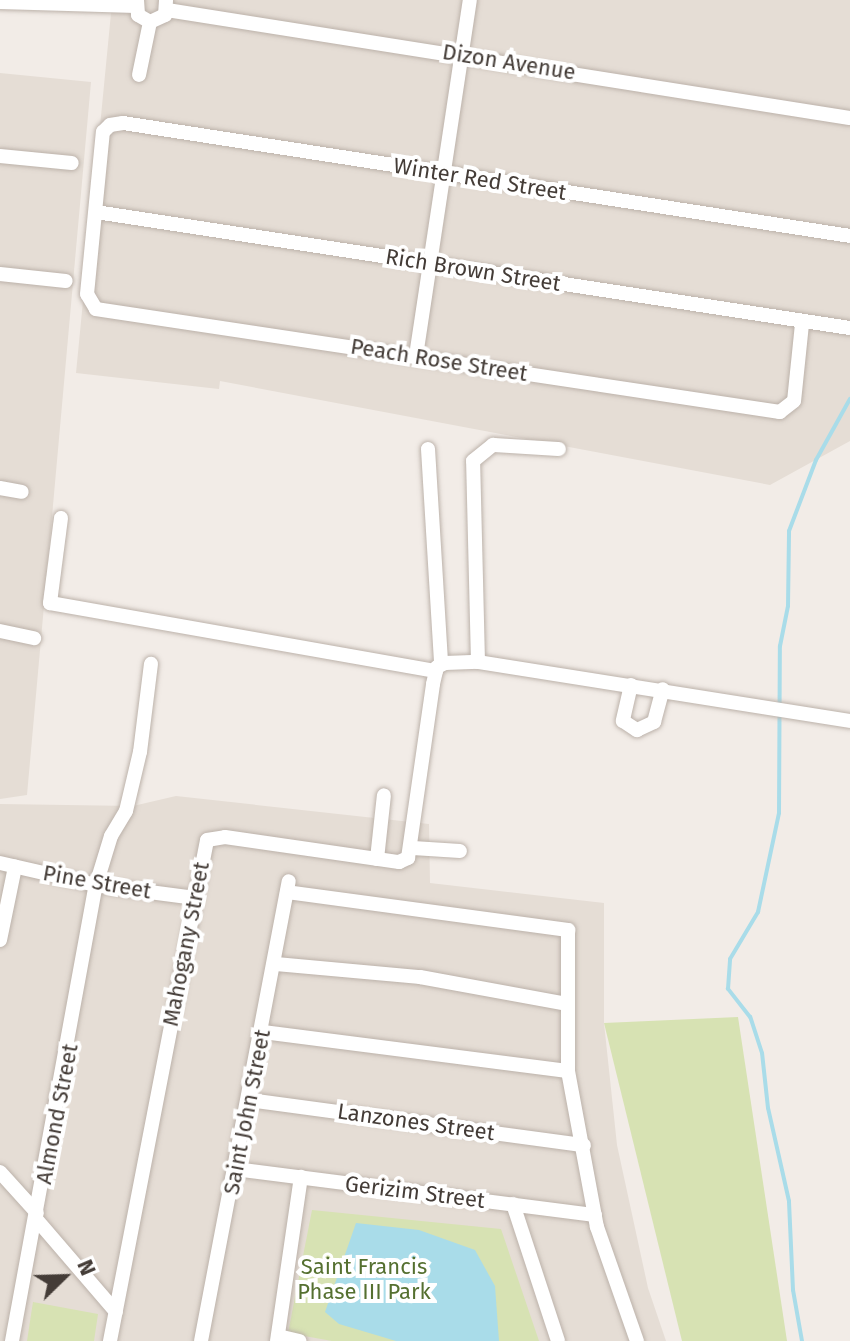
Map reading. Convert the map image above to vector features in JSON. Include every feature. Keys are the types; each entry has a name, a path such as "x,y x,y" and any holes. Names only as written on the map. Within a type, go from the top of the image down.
{"street":[{"path":"0,2 67,0 136,3 138,15 150,22"},
{"path":"416,356 470,0"},
{"path":"139,75 150,22 167,5"},
{"name":"Dizon Avenue","path":"167,5 850,118"},
{"name":"Winter Red Street","path":"96,212 103,132 110,125 850,236"},
{"path":"0,156 72,163"},
{"name":"Rich Brown Street","path":"96,212 802,324 850,328"},
{"name":"Peach Rose Street","path":"96,212 89,304 416,356 790,410 802,324"},
{"path":"0,274 66,281"},
{"path":"478,662 473,461 493,445 559,449"},
{"path":"428,449 438,668 413,848 460,851"},
{"path":"0,488 22,492"},
{"path":"61,518 50,603 438,668 478,662 801,710 850,721"},
{"path":"0,631 34,638"},
{"name":"Almond Street","path":"12,1341 96,885 111,836 126,811 140,752 151,664"},
{"path":"631,685 623,721 637,730 654,722 663,689"},
{"path":"377,859 384,795"},
{"name":"Mahogany Street","path":"110,1341 207,840 214,836 399,862 413,848"},
{"path":"0,940 7,865"},
{"name":"Pine Street","path":"7,865 96,885 195,898"},
{"name":"Saint John Street","path":"201,1341 263,1032 288,887 568,930 567,1004"},
{"path":"276,964 420,977 567,1004 568,1071 595,1215 637,1341"},
{"path":"263,1032 568,1071"},
{"name":"Lanzones Street","path":"249,1100 584,1145"},
{"name":"Gerizim Street","path":"235,1169 595,1215"},
{"path":"0,1172 116,1312"},
{"path":"299,1341 277,1339 301,1177"},
{"path":"513,1204 558,1341"}],"shaded area":[{"path":"83,0 850,0 850,441 770,485 220,381 219,389 76,373 112,3"},
{"path":"0,73 91,82 27,795 0,799"},
{"path":"176,796 429,824 430,883 604,903 604,1023 617,1145 648,1288 666,1341 0,1341 0,804 133,806"}],"green space":[{"path":"738,1017 787,1341 682,1341 604,1023"},
{"name":"Saint Francis Phase III Park","path":"312,1210 501,1229 539,1341 332,1341 288,1333"},
{"path":"33,1302 98,1314 94,1341 27,1341"}],"water":[{"path":"356,1223 419,1230 475,1250 495,1286 499,1341 396,1341 339,1324 325,1312"}],"waterway":[{"path":"802,1341 793,1290 789,1201 768,1108 762,1053 750,1017 728,989 730,959 758,912 779,813 780,646 788,606 789,531 816,460 850,399"}]}
